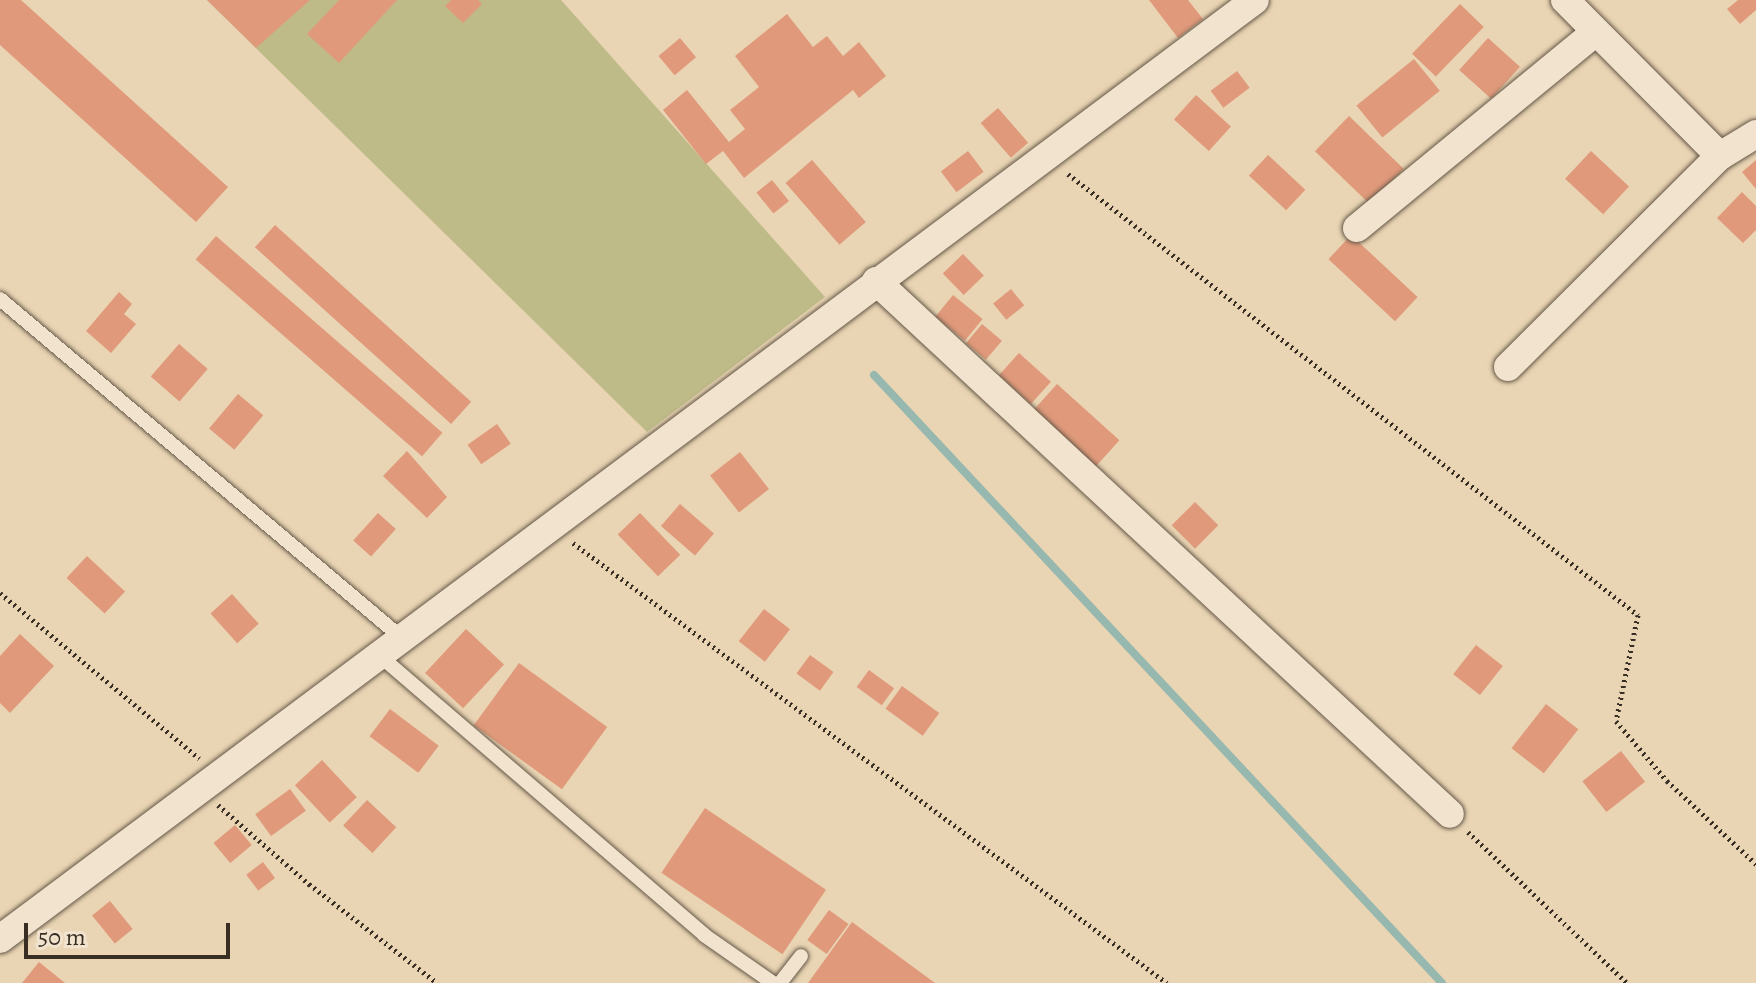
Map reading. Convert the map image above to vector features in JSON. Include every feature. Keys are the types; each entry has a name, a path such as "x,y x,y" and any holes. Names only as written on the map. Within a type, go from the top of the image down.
{"street":[{"path":"0,939 548,525 1255,0"},
{"path":"1565,0 1720,156"},
{"path":"1357,228 1596,32"},
{"path":"1508,367 1720,156 1756,134"},
{"path":"876,281 1450,814"}],"lane":[{"path":"0,299 402,638"},
{"path":"379,655 704,935 773,983"},
{"path":"780,983 801,956"}],"path":[{"path":"1045,156 1638,615 1616,721 1667,781 1756,864"},
{"path":"548,525 1167,983"},
{"path":"0,593 209,781 309,884 437,983"},
{"path":"1450,814 1627,983"}],"shaded area":[{"path":"207,0 561,0 825,297 647,432"}],"building":[{"path":"0,0 21,0 228,187 196,222 0,45"},
{"path":"207,0 310,0 256,48"},
{"path":"339,0 397,0 339,63 307,34"},
{"path":"451,0 478,0 482,4 463,23 445,6"},
{"path":"1149,0 1188,0 1203,19 1178,38"},
{"path":"1738,0 1756,0 1756,10 1740,24 1727,9"},
{"path":"1460,4 1484,27 1436,77 1412,54"},
{"path":"787,14 813,47 827,36 843,56 859,42 886,76 859,98 853,90 744,178 723,151 706,164 663,110 687,90 729,142 745,129 730,110 759,87 735,56"},
{"path":"680,38 696,57 675,75 659,56"},
{"path":"1488,38 1520,67 1491,99 1459,70"},
{"path":"1414,59 1440,91 1382,137 1356,106"},
{"path":"1237,71 1250,88 1223,108 1211,91"},
{"path":"1196,95 1231,126 1209,151 1174,120"},
{"path":"998,108 1028,143 1011,158 981,123"},
{"path":"1349,116 1404,169 1370,204 1315,151"},
{"path":"968,151 984,172 956,192 941,171"},
{"path":"1591,151 1629,186 1603,214 1565,179"},
{"path":"1268,155 1305,190 1286,210 1249,175"},
{"path":"812,160 866,222 839,245 786,183"},
{"path":"1756,160 1756,189 1742,172"},
{"path":"772,180 789,201 773,214 756,193"},
{"path":"1742,192 1756,206 1756,230 1743,243 1717,218"},
{"path":"275,225 471,402 451,424 255,247"},
{"path":"1351,235 1418,297 1395,321 1328,259"},
{"path":"216,236 442,433 422,456 196,259"},
{"path":"963,254 984,276 964,295 943,273"},
{"path":"1011,289 1024,305 1006,320 993,303"},
{"path":"119,292 132,304 124,314 136,324 111,353 86,331"},
{"path":"953,295 983,319 965,341 935,317"},
{"path":"982,324 1002,341 986,360 966,343"},
{"path":"179,344 208,369 179,401 151,376"},
{"path":"1019,353 1051,382 1031,404 999,375"},
{"path":"1057,384 1119,440 1094,468 1032,412"},
{"path":"238,394 263,415 234,450 209,428"},
{"path":"497,424 511,444 481,464 468,445"},
{"path":"407,451 447,497 427,518 383,476"},
{"path":"740,452 769,489 739,512 710,475"},
{"path":"1195,502 1218,525 1195,549 1172,525"},
{"path":"680,504 714,534 695,555 661,526"},
{"path":"378,513 396,529 371,557 353,540"},
{"path":"640,513 680,555 658,576 618,535"},
{"path":"87,556 125,591 105,613 67,578"},
{"path":"232,594 259,624 237,643 210,613"},
{"path":"764,609 790,629 765,662 739,641"},
{"path":"466,629 504,664 463,708 425,673"},
{"path":"20,634 54,666 10,713 0,703 0,656"},
{"path":"1476,645 1503,666 1480,695 1453,674"},
{"path":"810,655 833,672 820,691 796,674"},
{"path":"519,663 607,727 562,789 474,725"},
{"path":"869,670 894,688 882,705 857,687"},
{"path":"902,686 939,713 923,736 886,709"},
{"path":"1546,704 1578,729 1544,773 1512,748"},
{"path":"390,709 439,746 418,773 370,736"},
{"path":"1621,751 1645,782 1606,812 1582,781"},
{"path":"322,760 357,797 330,823 295,785"},
{"path":"290,789 306,811 271,836 255,814"},
{"path":"367,800 396,827 372,853 343,826"},
{"path":"705,808 826,890 782,954 661,873"},
{"path":"235,825 252,845 230,863 214,843"},
{"path":"263,862 275,878 258,891 246,875"},
{"path":"110,901 133,929 115,943 92,915"},
{"path":"829,910 848,924 827,954 807,940"},
{"path":"852,922 935,983 808,983"},
{"path":"39,962 65,983 22,983"}],"waterway":[{"path":"874,375 1442,983"}]}
